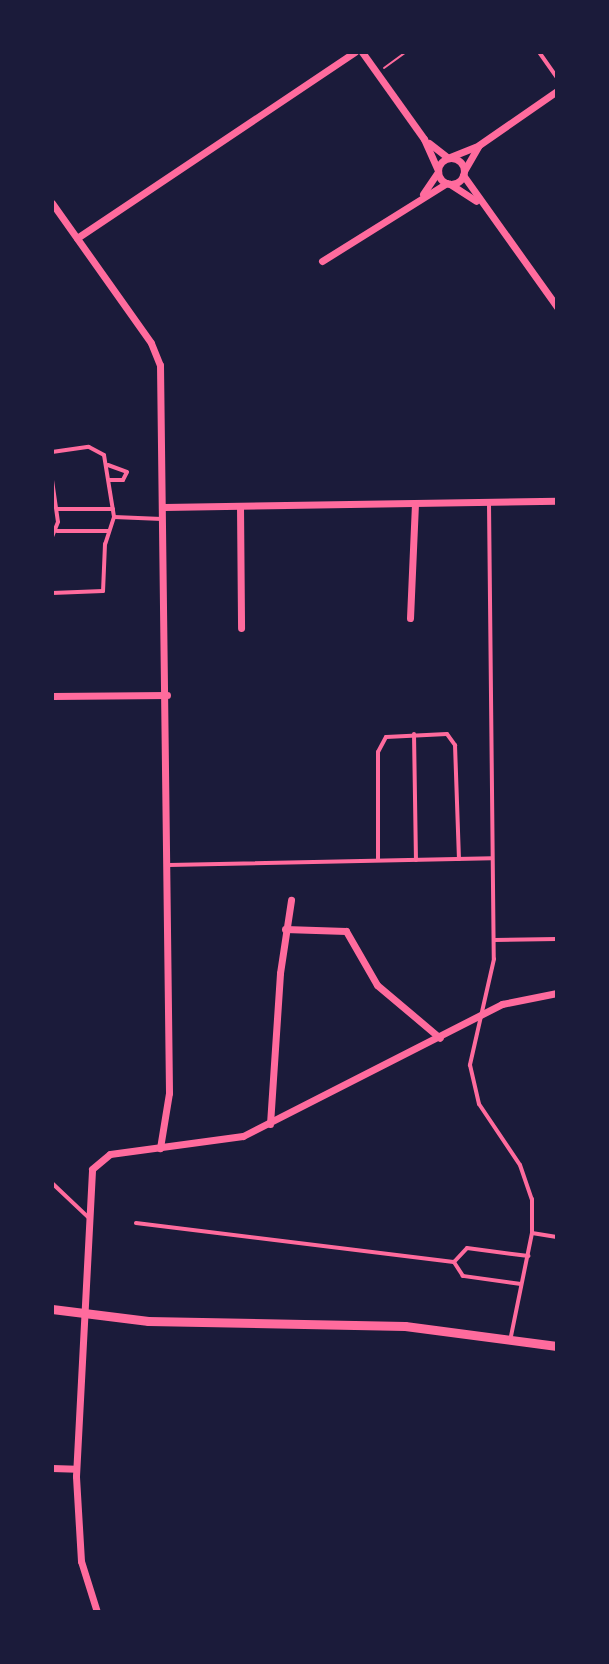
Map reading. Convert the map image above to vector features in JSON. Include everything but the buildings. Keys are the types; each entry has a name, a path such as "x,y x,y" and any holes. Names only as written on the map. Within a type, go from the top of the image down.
{"street":[{"path":"77,238 355,52"},
{"path":"362,52 424,139 438,171 449,183 480,205"},
{"path":"415,201 449,158 479,145 557,91"},
{"path":"424,139 449,158 460,162 480,205 557,307"},
{"path":"322,261 464,173 479,145"},
{"path":"52,203 151,343 160,365 169,865 169,1093 160,1148"},
{"path":"164,507 557,501"},
{"path":"410,618 415,503"},
{"path":"240,506 241,628"},
{"path":"52,696 167,695"},
{"path":"270,1124 285,929 291,900"},
{"path":"285,929 346,931 377,985 440,1038"},
{"path":"97,1612 81,1561 76,1469 89,1180 99,1161 110,1154 229,1141 270,1124 526,995 557,993"},
{"path":"52,1309 83,1316 405,1326 511,1336 557,1346"},
{"path":"52,1468 76,1469"}],"lane":[{"path":"539,52 557,78"},
{"path":"52,452 60,447 95,448 108,465 127,472 123,480 109,480"},
{"path":"52,593 103,591 109,531 114,517 108,465"},
{"path":"52,480 57,509 57,531 52,537"},
{"path":"489,501 494,940 492,978 470,1052 471,1079 479,1104 526,1176 532,1233 511,1336"},
{"path":"57,509 113,509"},
{"path":"114,517 164,519"},
{"path":"57,531 109,531"},
{"path":"378,861 378,752 386,737 414,734 447,734 455,745 459,859"},
{"path":"414,734 416,860"},
{"path":"169,865 492,858"},
{"path":"494,940 557,939"},
{"path":"52,1183 88,1217"},
{"path":"136,1223 454,1262"},
{"path":"532,1233 557,1237"},
{"path":"454,1262 467,1248 528,1256"},
{"path":"454,1262 463,1276 522,1284"}],"path":[{"path":"377,73 406,52"}]}
